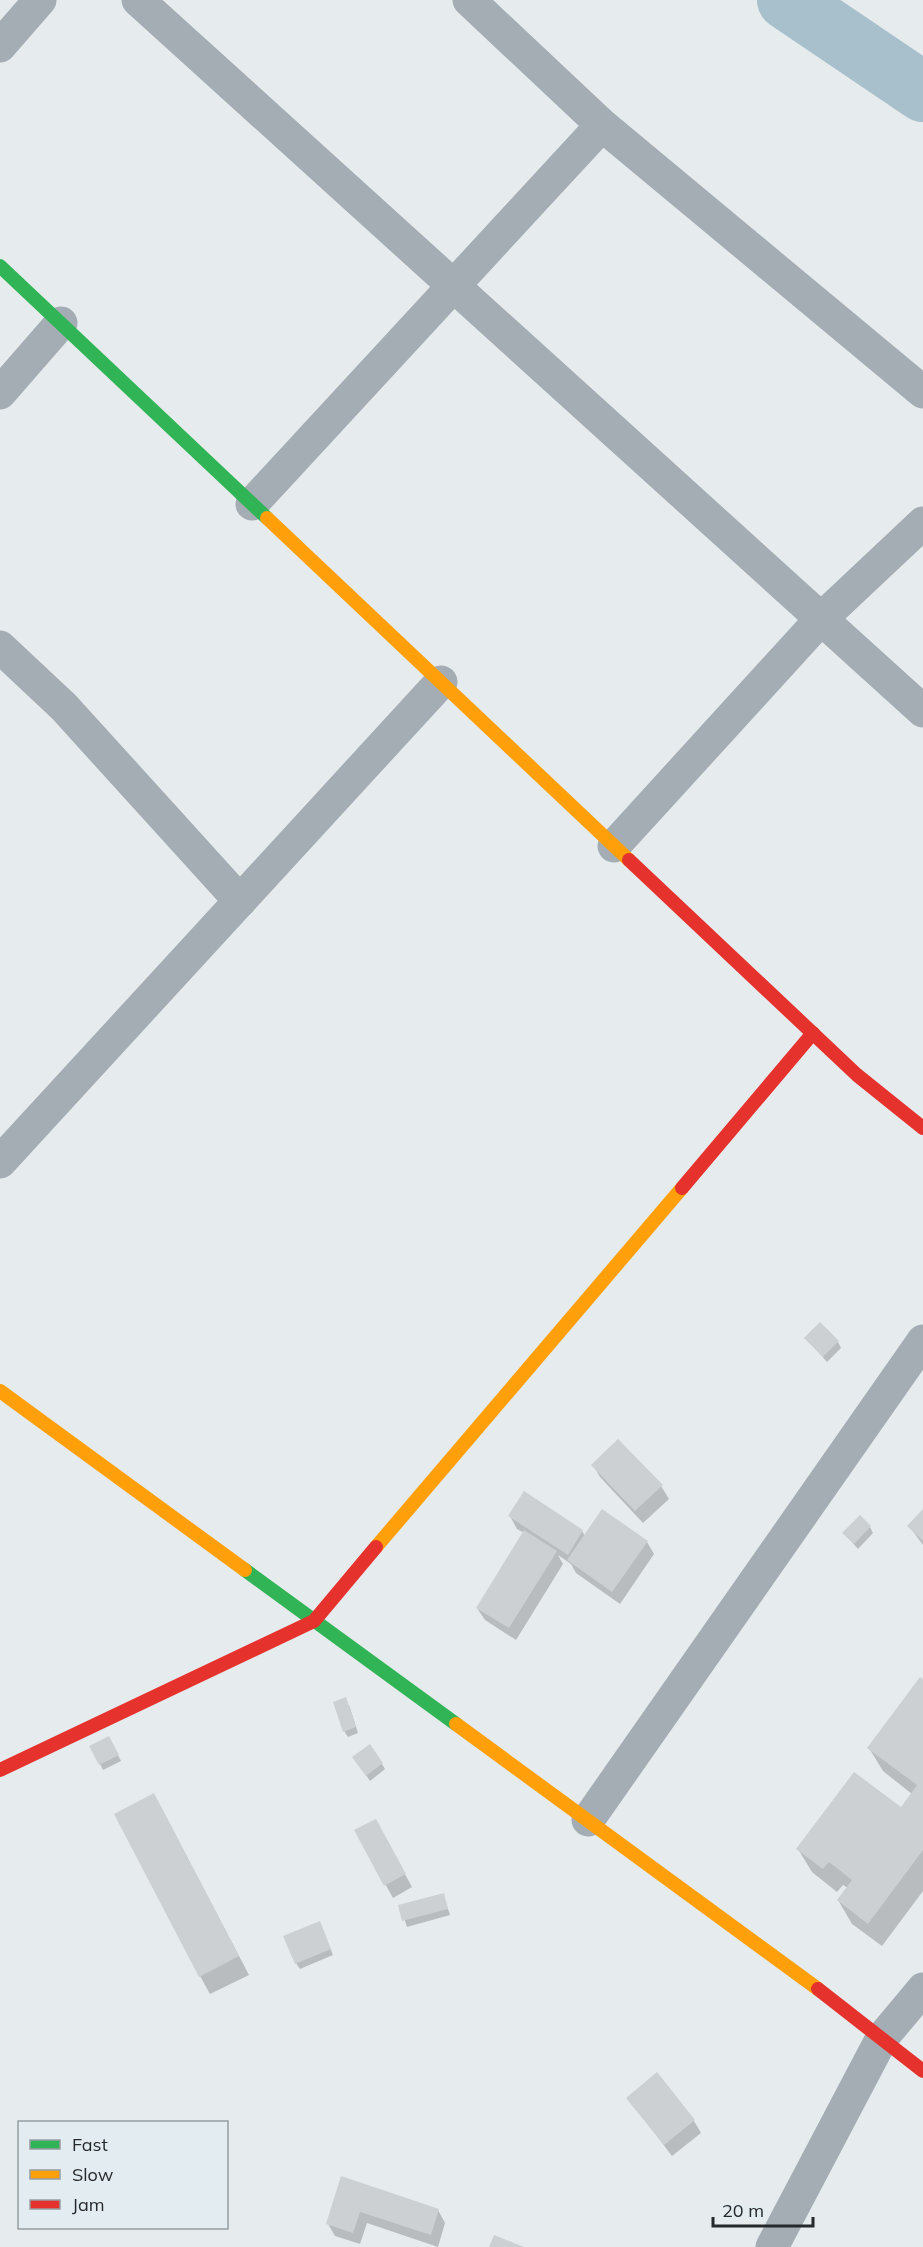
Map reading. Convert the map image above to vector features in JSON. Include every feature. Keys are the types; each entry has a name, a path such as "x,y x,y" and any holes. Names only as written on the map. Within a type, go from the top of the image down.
{"street":[{"path":"0,46 40,0"},
{"path":"138,0 923,711"},
{"path":"470,0 602,125 923,392"},
{"path":"252,504 455,287 602,125"},
{"path":"0,266 857,1075 923,1128"},
{"path":"0,393 61,323"},
{"path":"614,846 821,619 923,523"},
{"path":"0,647 64,706 240,901"},
{"path":"0,1162 441,682"},
{"path":"0,1770 314,1621 813,1033"},
{"path":"588,1820 923,1341"},
{"path":"0,1391 588,1820 882,2038 923,2071"},
{"path":"772,2247 882,2038 923,1989"}],"building":[{"path":"820,1322 839,1341 823,1357 804,1338"},
{"path":"618,1439 663,1485 635,1511 591,1465"},
{"path":"524,1491 583,1530 568,1555 508,1516"},
{"path":"602,1509 648,1541 612,1592 567,1560"},
{"path":"923,1509 923,1541 907,1526"},
{"path":"860,1515 871,1526 854,1544 842,1533"},
{"path":"524,1530 557,1551 509,1628 476,1608"},
{"path":"920,1677 923,1679 923,1850 868,1924 837,1900 852,1880 829,1862 823,1869 796,1849 854,1772 901,1807 917,1785 867,1748"},
{"path":"346,1697 356,1727 343,1732 333,1702"},
{"path":"109,1736 119,1755 99,1765 89,1746"},
{"path":"370,1744 383,1763 366,1776 352,1757"},
{"path":"154,1793 239,1956 199,1977 114,1814"},
{"path":"376,1819 406,1874 384,1886 354,1830"},
{"path":"444,1893 448,1909 402,1921 398,1905"},
{"path":"320,1921 331,1949 295,1964 283,1936"},
{"path":"657,2072 695,2120 664,2145 626,2098"},
{"path":"341,2176 439,2209 431,2235 360,2212 353,2233 326,2224"},
{"path":"494,2235 524,2247 489,2247"}],"waterway":[{"path":"787,0 923,92"}],"traffic: fast":[{"path":"0,266 267,518"},
{"path":"245,1570 456,1724"}],"traffic: slow":[{"path":"267,518 629,860"},
{"path":"376,1547 682,1188"},
{"path":"0,1391 245,1570"},
{"path":"456,1724 818,1989"}],"traffic: jam":[{"path":"629,860 857,1075 923,1128"},
{"path":"682,1188 813,1033"},
{"path":"0,1770 314,1621 376,1547"},
{"path":"818,1989 923,2071"}]}
